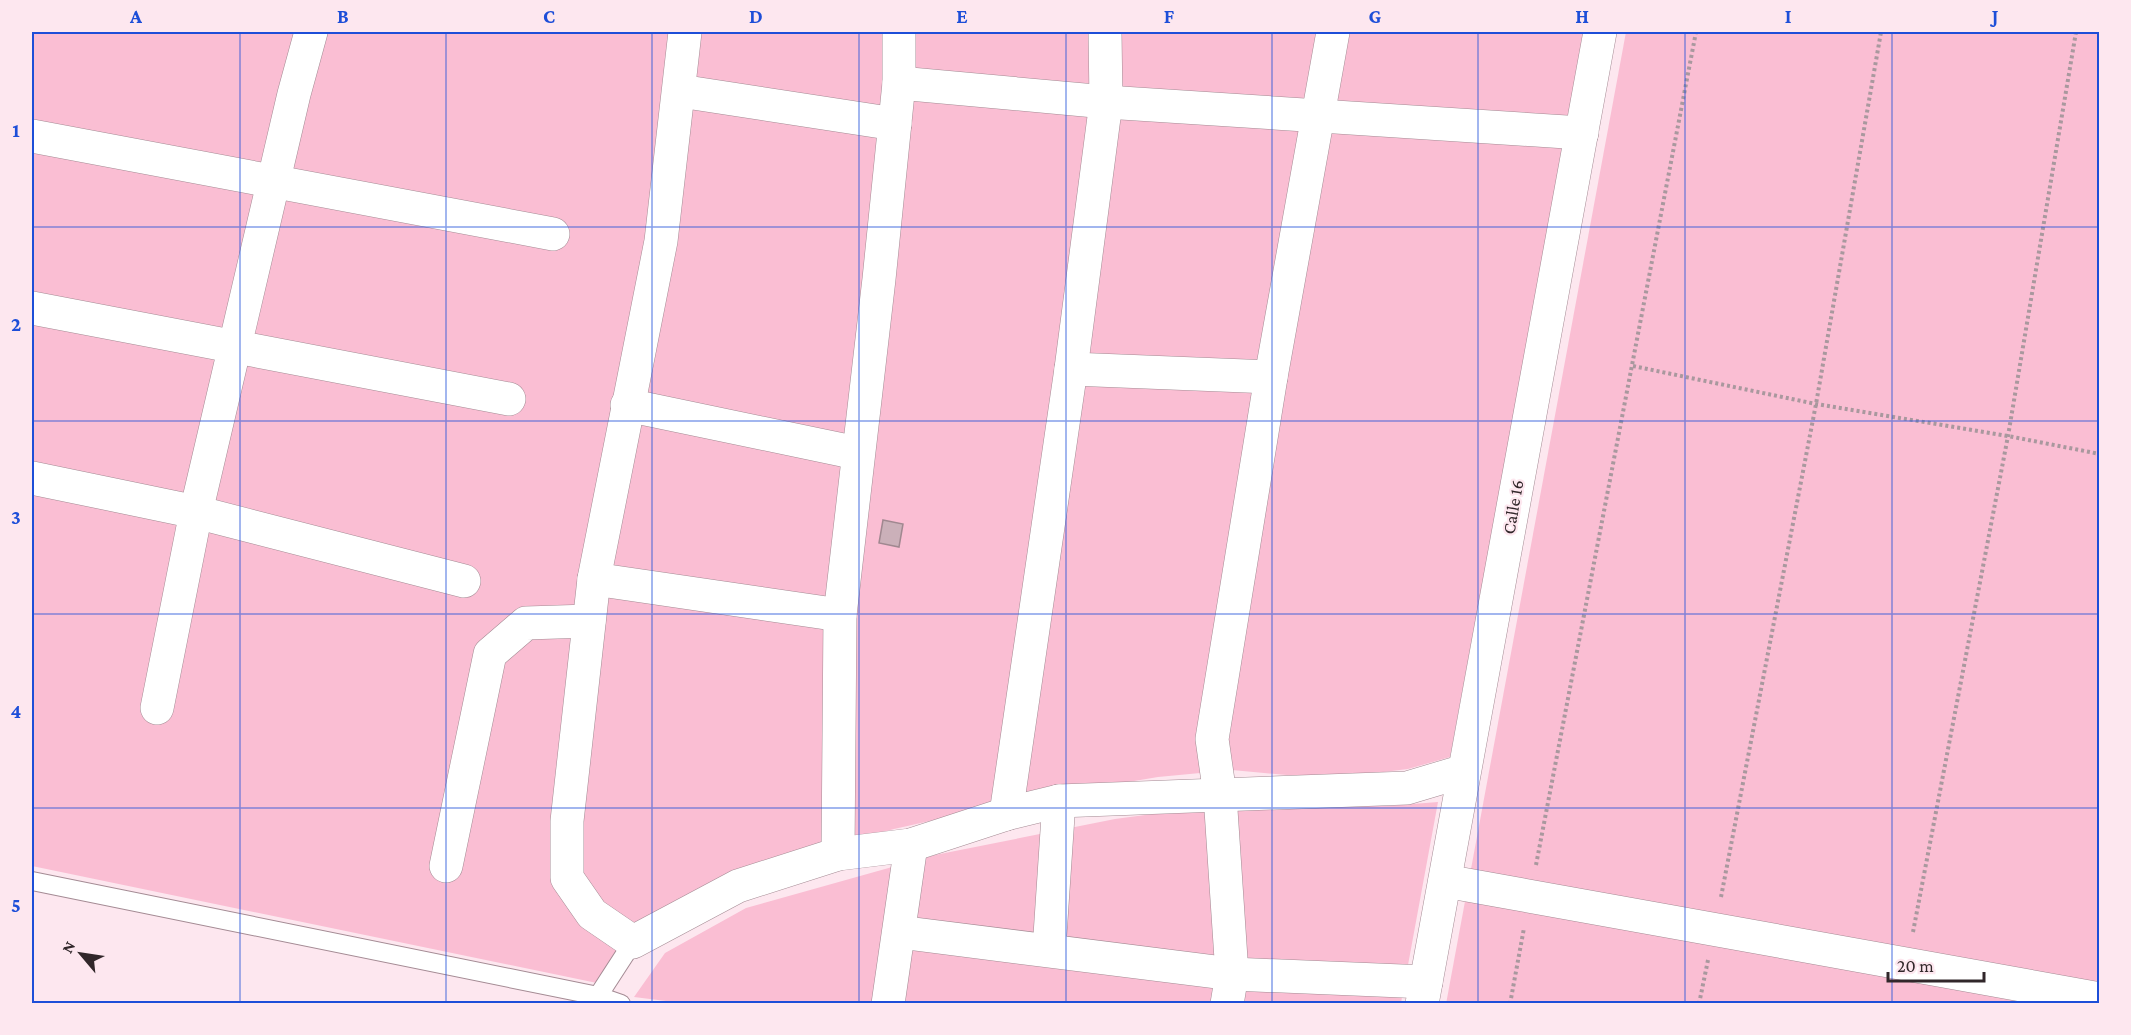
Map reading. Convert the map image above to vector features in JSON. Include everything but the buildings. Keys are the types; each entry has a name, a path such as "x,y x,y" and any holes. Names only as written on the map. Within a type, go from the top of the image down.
{"street":[{"path":"157,708 196,512 273,181 312,32"},
{"path":"686,32 661,241 594,579 567,821 567,878 592,915 633,942 738,886 838,854 911,845 1006,814 1059,801 1407,788 1464,771"},
{"path":"838,854 840,615 895,124 899,83 899,32"},
{"path":"1006,814 1071,369 1106,102 1105,32"},
{"path":"1229,989 1220,795 1212,739 1270,377 1333,32"},
{"name":"Calle 16","path":"1424,993 1600,32"},
{"path":"899,83 1106,102 1582,134"},
{"path":"680,91 895,124"},
{"path":"32,136 553,234"},
{"path":"32,308 509,399"},
{"path":"1071,369 1270,377"},
{"path":"627,405 857,453"},
{"path":"32,478 196,512 464,581"},
{"path":"594,579 840,615"},
{"path":"446,866 490,654 526,623 589,621"},
{"path":"1049,950 1059,801"},
{"path":"888,1004 911,845"},
{"path":"1445,881 2100,999"},
{"path":"899,932 1049,950 1229,989 1424,993"}],"lane":[{"path":"32,881 598,996 621,1004"},
{"path":"598,996 633,942"}],"path":[{"path":"1510,1004 1634,366 1696,32"},
{"path":"1700,1004 1816,404 1881,32"},
{"path":"1907,964 2008,436 2076,32"},
{"path":"1634,366 1816,404 2100,454"}],"shaded area":[{"path":"32,32 1585,32 1450,757 1408,769 1350,776 1287,775 1232,770 1158,777 1033,798 894,829 728,874 597,983 32,866"},
{"path":"1626,32 2099,32 2099,1003 1446,1004"},
{"path":"1438,802 1401,1003 690,1004 634,997 665,953 746,908 935,855 1115,819 1220,805 1387,806"}]}
